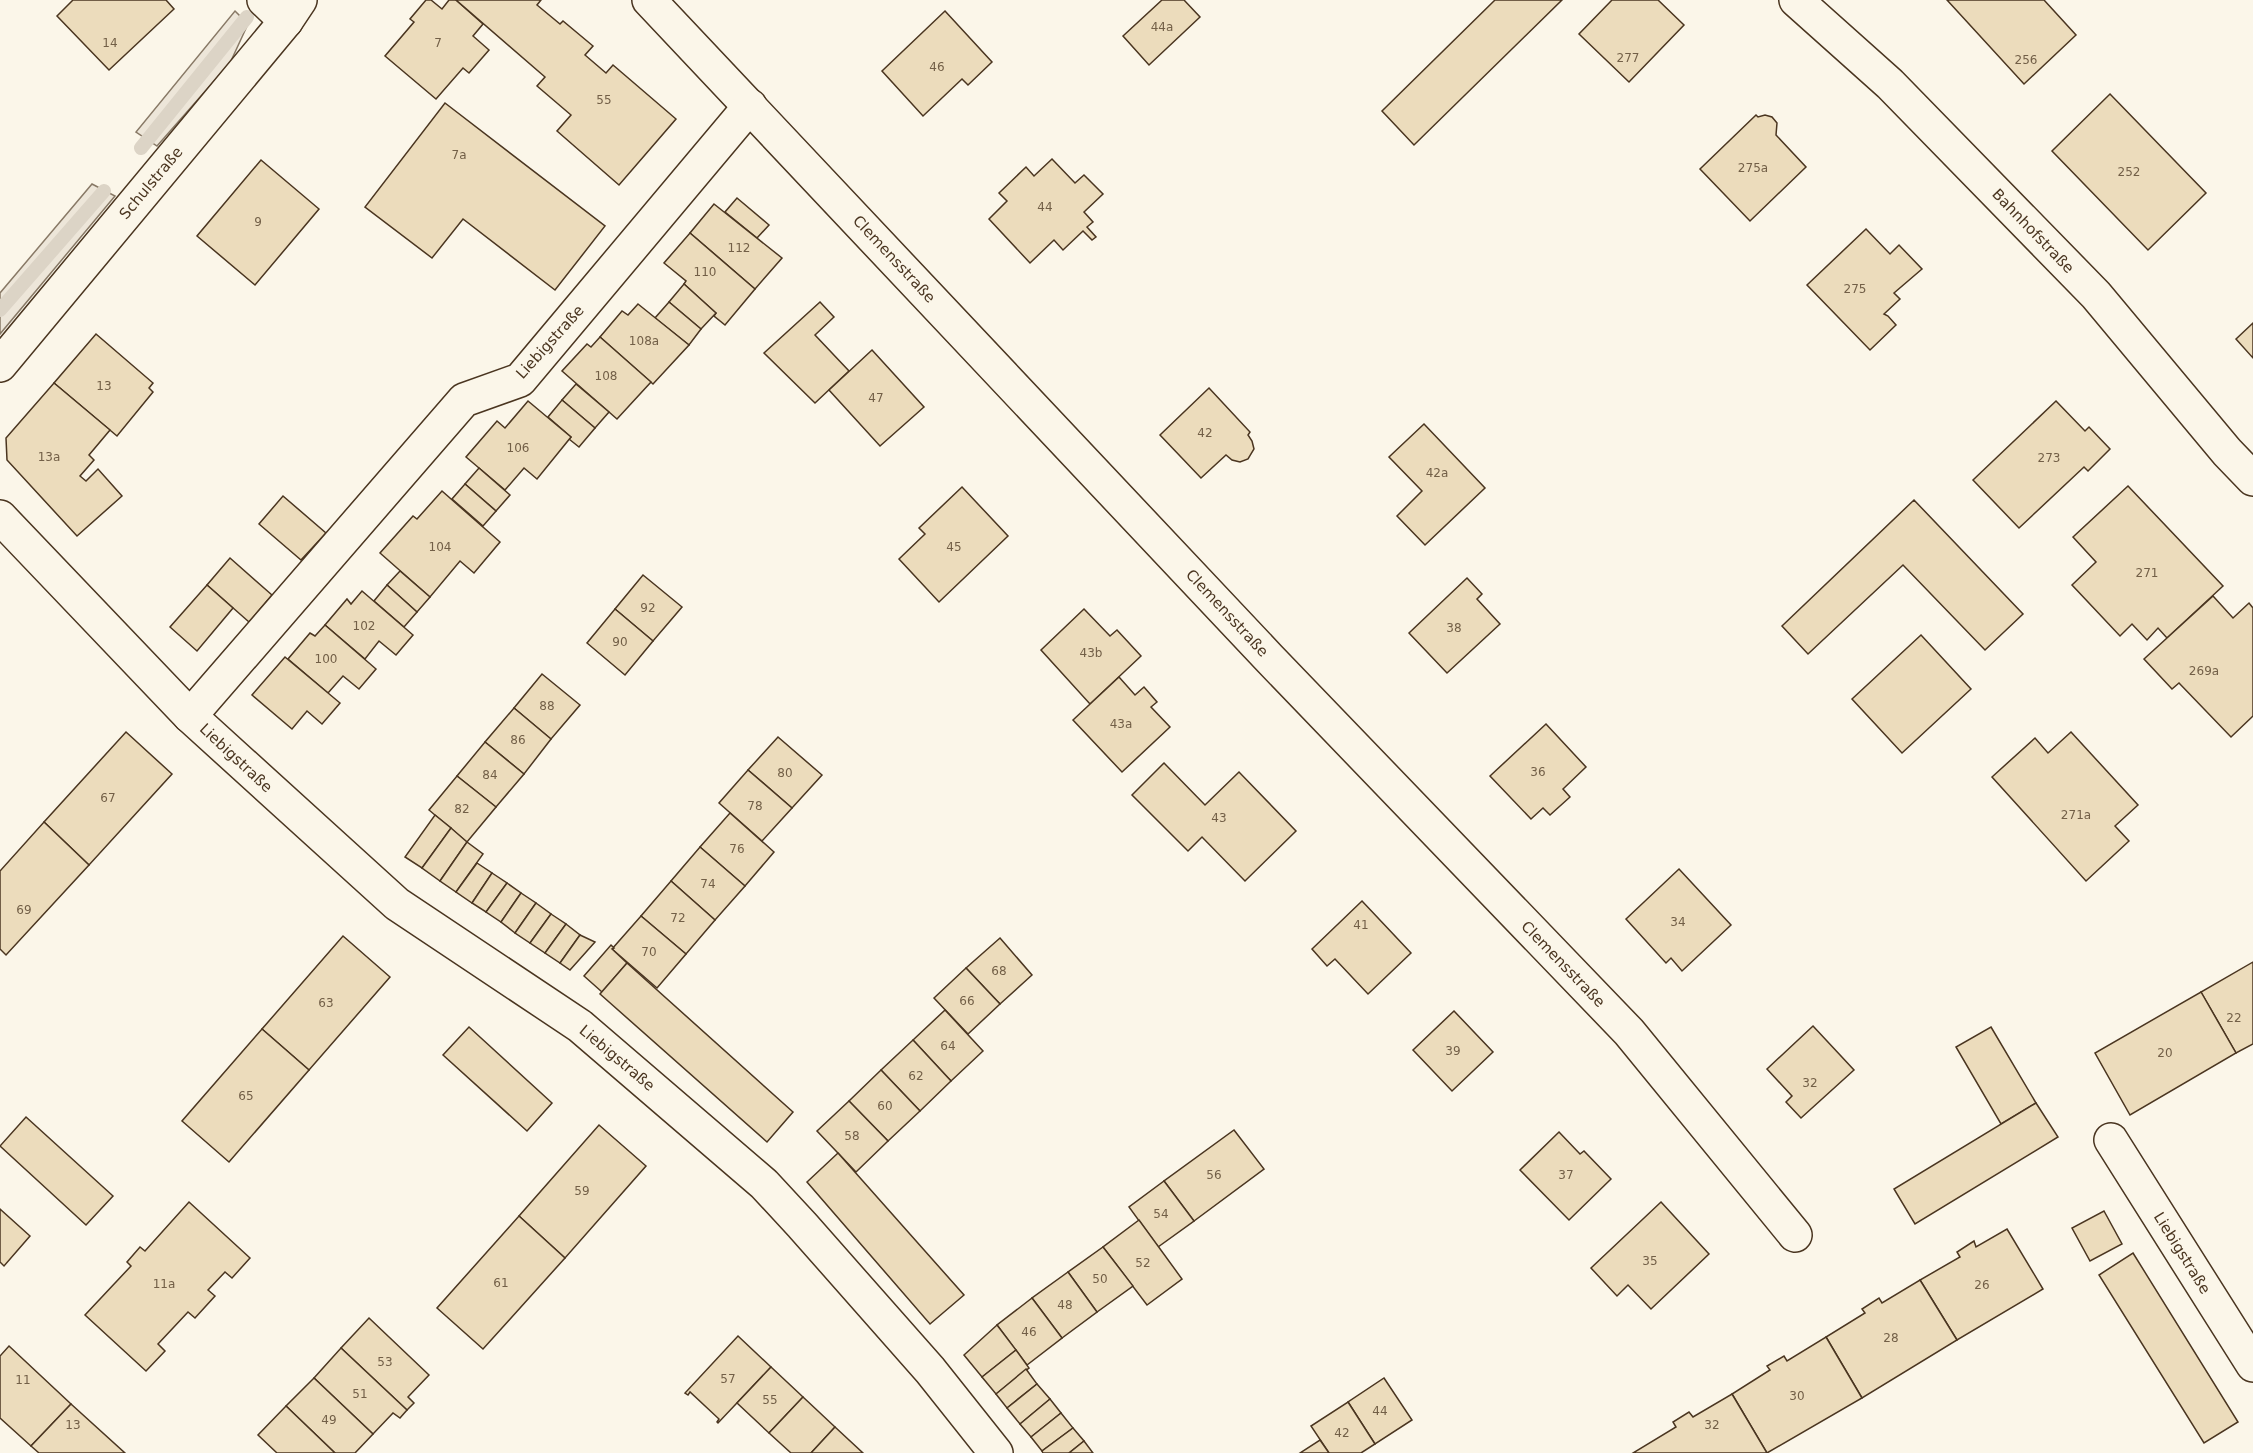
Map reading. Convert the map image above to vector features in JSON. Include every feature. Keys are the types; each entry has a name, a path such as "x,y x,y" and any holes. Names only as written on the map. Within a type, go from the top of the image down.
{"street":[{"name":"Clemensstraße","path":"649,0 1269,658 1629,1032 1795,1235"},
{"name":"Bahnhofstraße","path":"1796,0 1890,84 2096,296 2227,452 2253,479"},
{"name":"Schulstraße","path":"0,365 284,7"},
{"name":"Liebigstraße","path":"190,716 464,400 520,380 750,106"},
{"name":"Liebigstraße","path":"0,517 190,716 397,904 580,1026 764,1184 930,1370 996,1453"},
{"name":"Liebigstraße","path":"2111,1140 2253,1365"}],"shaded area":[{"path":"235,11 248,24 230,63 157,146 136,132"},
{"path":"92,184 115,196 0,334 0,293"}],"building":[{"path":"73,0 166,0 174,9 109,70 57,16"},
{"path":"426,0 431,0 442,9 449,0 456,0 483,24 473,36 489,50 469,73 463,68 436,99 385,56 414,22 410,19"},
{"path":"456,0 541,0 537,5 560,24 563,21 593,46 585,55 606,73 613,65 676,119 619,185 557,131 571,115 537,86 545,77"},
{"path":"1162,0 1184,0 1200,17 1149,65 1123,36"},
{"path":"1495,0 1562,0 1414,145 1382,111"},
{"path":"1612,0 1658,0 1684,25 1629,82 1579,34"},
{"path":"1947,0 2044,0 2076,35 2024,84"},
{"path":"945,11 992,62 968,85 962,79 923,116 882,71"},
{"path":"2110,94 2206,193 2148,250 2052,151"},
{"path":"445,103 605,226 555,290 463,219 432,258 365,207"},
{"path":"1756,115 1772,117 1777,123 1776,135 1806,167 1750,221 1700,169"},
{"path":"1052,159 1075,183 1084,175 1103,194 1084,212 1093,222 1087,227 1096,237 1092,240 1083,231 1063,250 1054,240 1030,263 989,219 1007,201 999,193 1026,167 1034,176"},
{"path":"261,160 319,209 255,285 197,236"},
{"path":"737,198 769,225 757,238 725,212"},
{"path":"714,204 782,258 755,289 690,233"},
{"path":"1866,229 1890,254 1899,245 1922,269 1894,293 1900,299 1884,314 1896,325 1870,350 1807,285"},
{"path":"690,233 755,289 725,325 714,316 716,313 684,284 686,281 664,263"},
{"path":"684,284 716,313 701,329 669,302"},
{"path":"669,302 701,329 689,345 655,318"},
{"path":"820,302 834,317 815,335 849,371 815,403 764,353"},
{"path":"638,304 689,345 653,384 600,337 622,311 628,315"},
{"path":"2253,323 2253,358 2236,339"},
{"path":"96,334 153,383 149,388 153,392 117,436 54,383"},
{"path":"600,337 651,382 617,419 562,371 587,344 591,347"},
{"path":"872,350 924,407 880,446 829,390"},
{"path":"54,383 110,430 89,455 94,460 80,476 86,481 98,469 122,496 77,536 7,460 6,438"},
{"path":"576,384 609,412 595,428 562,400"},
{"path":"1209,388 1250,432 1248,435 1254,449 1248,459 1240,462 1226,455 1201,478 1160,435"},
{"path":"562,400 595,428 579,447 548,417"},
{"path":"528,401 571,437 537,479 524,468 505,490 466,457 497,421 505,428"},
{"path":"2056,401 2085,431 2089,427 2110,449 2088,471 2084,467 2019,528 1973,480"},
{"path":"1424,424 1485,488 1425,545 1397,516 1422,491 1389,457"},
{"path":"479,468 510,495 496,511 465,484"},
{"path":"465,484 496,511 483,526 452,499"},
{"path":"2128,486 2223,586 2167,638 2158,628 2147,640 2132,624 2120,636 2072,585 2096,562 2073,537"},
{"path":"962,487 1008,536 939,602 899,559 925,534 919,528"},
{"path":"442,491 500,542 474,573 460,561 430,597 380,553 413,516 417,519"},
{"path":"283,496 326,533 301,560 259,524"},
{"path":"1914,500 2023,614 1985,650 1903,565 1808,654 1782,626"},
{"path":"230,558 272,595 249,622 207,585"},
{"path":"400,571 430,597 417,612 387,585"},
{"path":"643,575 682,607 653,641 615,609"},
{"path":"1467,578 1482,594 1477,599 1500,624 1447,673 1409,633"},
{"path":"207,585 233,608 197,651 170,627"},
{"path":"387,585 417,612 404,627 374,601"},
{"path":"362,591 413,635 396,655 379,641 365,659 325,625 347,599 351,604"},
{"path":"2213,596 2233,618 2249,603 2253,608 2253,716 2231,737 2179,683 2172,689 2144,659"},
{"path":"615,609 653,641 625,675 587,643"},
{"path":"1084,609 1110,636 1117,630 1141,656 1090,704 1041,650"},
{"path":"325,625 376,669 359,689 343,676 328,693 288,659 310,633 315,636"},
{"path":"1921,635 1971,689 1902,753 1852,699"},
{"path":"285,657 340,703 322,724 307,711 292,729 252,695"},
{"path":"542,674 580,705 551,739 514,708"},
{"path":"1119,677 1135,695 1144,687 1157,702 1151,707 1170,727 1122,772 1073,720"},
{"path":"514,708 551,739 524,774 485,742"},
{"path":"1546,724 1586,767 1563,789 1570,797 1550,815 1543,808 1531,819 1490,776"},
{"path":"126,732 172,774 89,865 44,822"},
{"path":"2071,732 2138,805 2115,826 2129,841 2086,881 1992,777 2035,738 2048,753"},
{"path":"778,737 822,775 792,808 748,770"},
{"path":"485,742 524,774 496,807 457,776"},
{"path":"1164,763 1205,805 1239,772 1296,831 1245,881 1202,837 1188,851 1132,795"},
{"path":"748,770 792,808 762,841 719,803"},
{"path":"457,776 496,807 467,842 429,810"},
{"path":"730,813 774,852 745,886 700,847"},
{"path":"435,815 451,828 422,868 405,857"},
{"path":"44,822 89,865 6,955 0,949 0,871"},
{"path":"451,828 467,842 440,881 422,868"},
{"path":"467,842 483,854 456,892 440,881"},
{"path":"700,847 745,886 715,920 671,881"},
{"path":"477,863 492,873 472,903 456,892"},
{"path":"1679,869 1731,925 1682,971 1671,958 1666,963 1626,919"},
{"path":"492,873 507,883 486,912 472,903"},
{"path":"671,881 715,920 686,954 641,916"},
{"path":"507,883 521,893 501,922 486,912"},
{"path":"521,893 536,903 515,933 501,922"},
{"path":"1362,901 1411,953 1368,994 1335,959 1327,966 1312,949"},
{"path":"536,903 551,914 530,943 515,933"},
{"path":"551,914 566,924 545,953 530,943"},
{"path":"641,916 686,954 657,988 612,949"},
{"path":"566,924 580,935 560,963 545,953"},
{"path":"580,935 595,942 570,970 560,963"},
{"path":"343,936 390,977 309,1070 262,1029"},
{"path":"1000,938 1032,975 1000,1004 966,968"},
{"path":"611,945 614,948 612,949 627,963 602,992 584,976"},
{"path":"2253,962 2253,1044 2236,1053 2201,992"},
{"path":"627,963 793,1112 767,1142 600,994"},
{"path":"966,968 1000,1004 968,1034 934,998"},
{"path":"2201,992 2236,1053 2130,1115 2095,1053"},
{"path":"945,1010 983,1051 951,1081 913,1040"},
{"path":"1454,1011 1493,1052 1452,1091 1413,1050"},
{"path":"1813,1026 1854,1070 1801,1118 1786,1102 1792,1096 1767,1069"},
{"path":"469,1027 552,1103 527,1131 443,1055"},
{"path":"1991,1027 2036,1103 2001,1124 1956,1047"},
{"path":"262,1029 309,1070 229,1162 182,1121"},
{"path":"913,1040 951,1081 920,1111 881,1070"},
{"path":"881,1070 920,1111 888,1141 849,1101"},
{"path":"849,1101 888,1141 856,1172 817,1131"},
{"path":"2036,1103 2058,1137 1915,1224 1894,1189"},
{"path":"26,1117 113,1196 86,1225 0,1146"},
{"path":"599,1125 646,1166 565,1258 519,1216"},
{"path":"1234,1130 1264,1169 1194,1221 1164,1181"},
{"path":"1559,1132 1580,1154 1584,1151 1611,1179 1569,1220 1520,1170"},
{"path":"838,1153 964,1295 930,1324 807,1182"},
{"path":"1164,1181 1194,1221 1158,1247 1129,1207"},
{"path":"189,1202 250,1258 232,1278 225,1272 208,1290 215,1296 195,1318 188,1312 158,1344 165,1351 146,1371 85,1315 131,1266 127,1262 140,1247 145,1251"},
{"path":"1661,1202 1709,1254 1651,1309 1628,1285 1617,1296 1591,1268"},
{"path":"0,1209 30,1236 4,1266 0,1262"},
{"path":"2104,1211 2122,1244 2090,1261 2072,1228"},
{"path":"519,1216 565,1258 483,1349 437,1308"},
{"path":"1139,1220 1182,1279 1147,1305 1103,1247"},
{"path":"2007,1229 2043,1289 1957,1340 1920,1280 1960,1257 1957,1252 1974,1241 1976,1247"},
{"path":"1103,1247 1133,1286 1097,1312 1068,1272"},
{"path":"2133,1253 2238,1422 2204,1443 2099,1275"},
{"path":"1068,1272 1097,1312 1062,1338 1032,1298"},
{"path":"1920,1280 1957,1340 1862,1398 1826,1337 1865,1313 1862,1309 1879,1298 1882,1303"},
{"path":"1032,1298 1062,1338 1027,1365 997,1325"},
{"path":"369,1318 429,1375 408,1397 414,1403 407,1410 341,1348"},
{"path":"997,1325 1016,1350 982,1377 964,1355"},
{"path":"738,1336 771,1367 718,1423 719,1419 690,1392 688,1395 685,1393"},
{"path":"1826,1337 1862,1398 1767,1453 1732,1394 1770,1370 1767,1366 1784,1356 1787,1361"},
{"path":"9,1346 71,1404 31,1446 0,1418 0,1356"},
{"path":"341,1348 407,1410 400,1418 393,1413 373,1434 314,1378"},
{"path":"1016,1350 1029,1368 996,1394 982,1377"},
{"path":"771,1367 803,1397 769,1433 737,1403"},
{"path":"1026,1369 1037,1384 1007,1408 996,1394"},
{"path":"314,1378 373,1434 355,1453 335,1453 286,1406"},
{"path":"1384,1378 1412,1420 1375,1444 1348,1402"},
{"path":"1037,1384 1050,1399 1020,1424 1007,1408"},
{"path":"1732,1394 1767,1453 1633,1453 1676,1427 1673,1422 1689,1412 1693,1417"},
{"path":"803,1397 835,1427 811,1453 791,1453 769,1433"},
{"path":"1050,1399 1061,1413 1031,1437 1020,1424"},
{"path":"1348,1402 1375,1444 1361,1453 1329,1453 1311,1426"},
{"path":"71,1404 125,1453 39,1453 31,1446"},
{"path":"286,1406 335,1453 277,1453 258,1435"},
{"path":"1061,1413 1073,1428 1042,1451 1031,1437"},
{"path":"835,1427 863,1453 811,1453"},
{"path":"1073,1428 1084,1441 1069,1453 1043,1453 1042,1451"},
{"path":"1320,1440 1329,1453 1300,1453"},
{"path":"1084,1441 1093,1453 1069,1453"}],"waterway":[{"path":"141,148 247,17"},
{"path":"0,310 104,191"}]}
